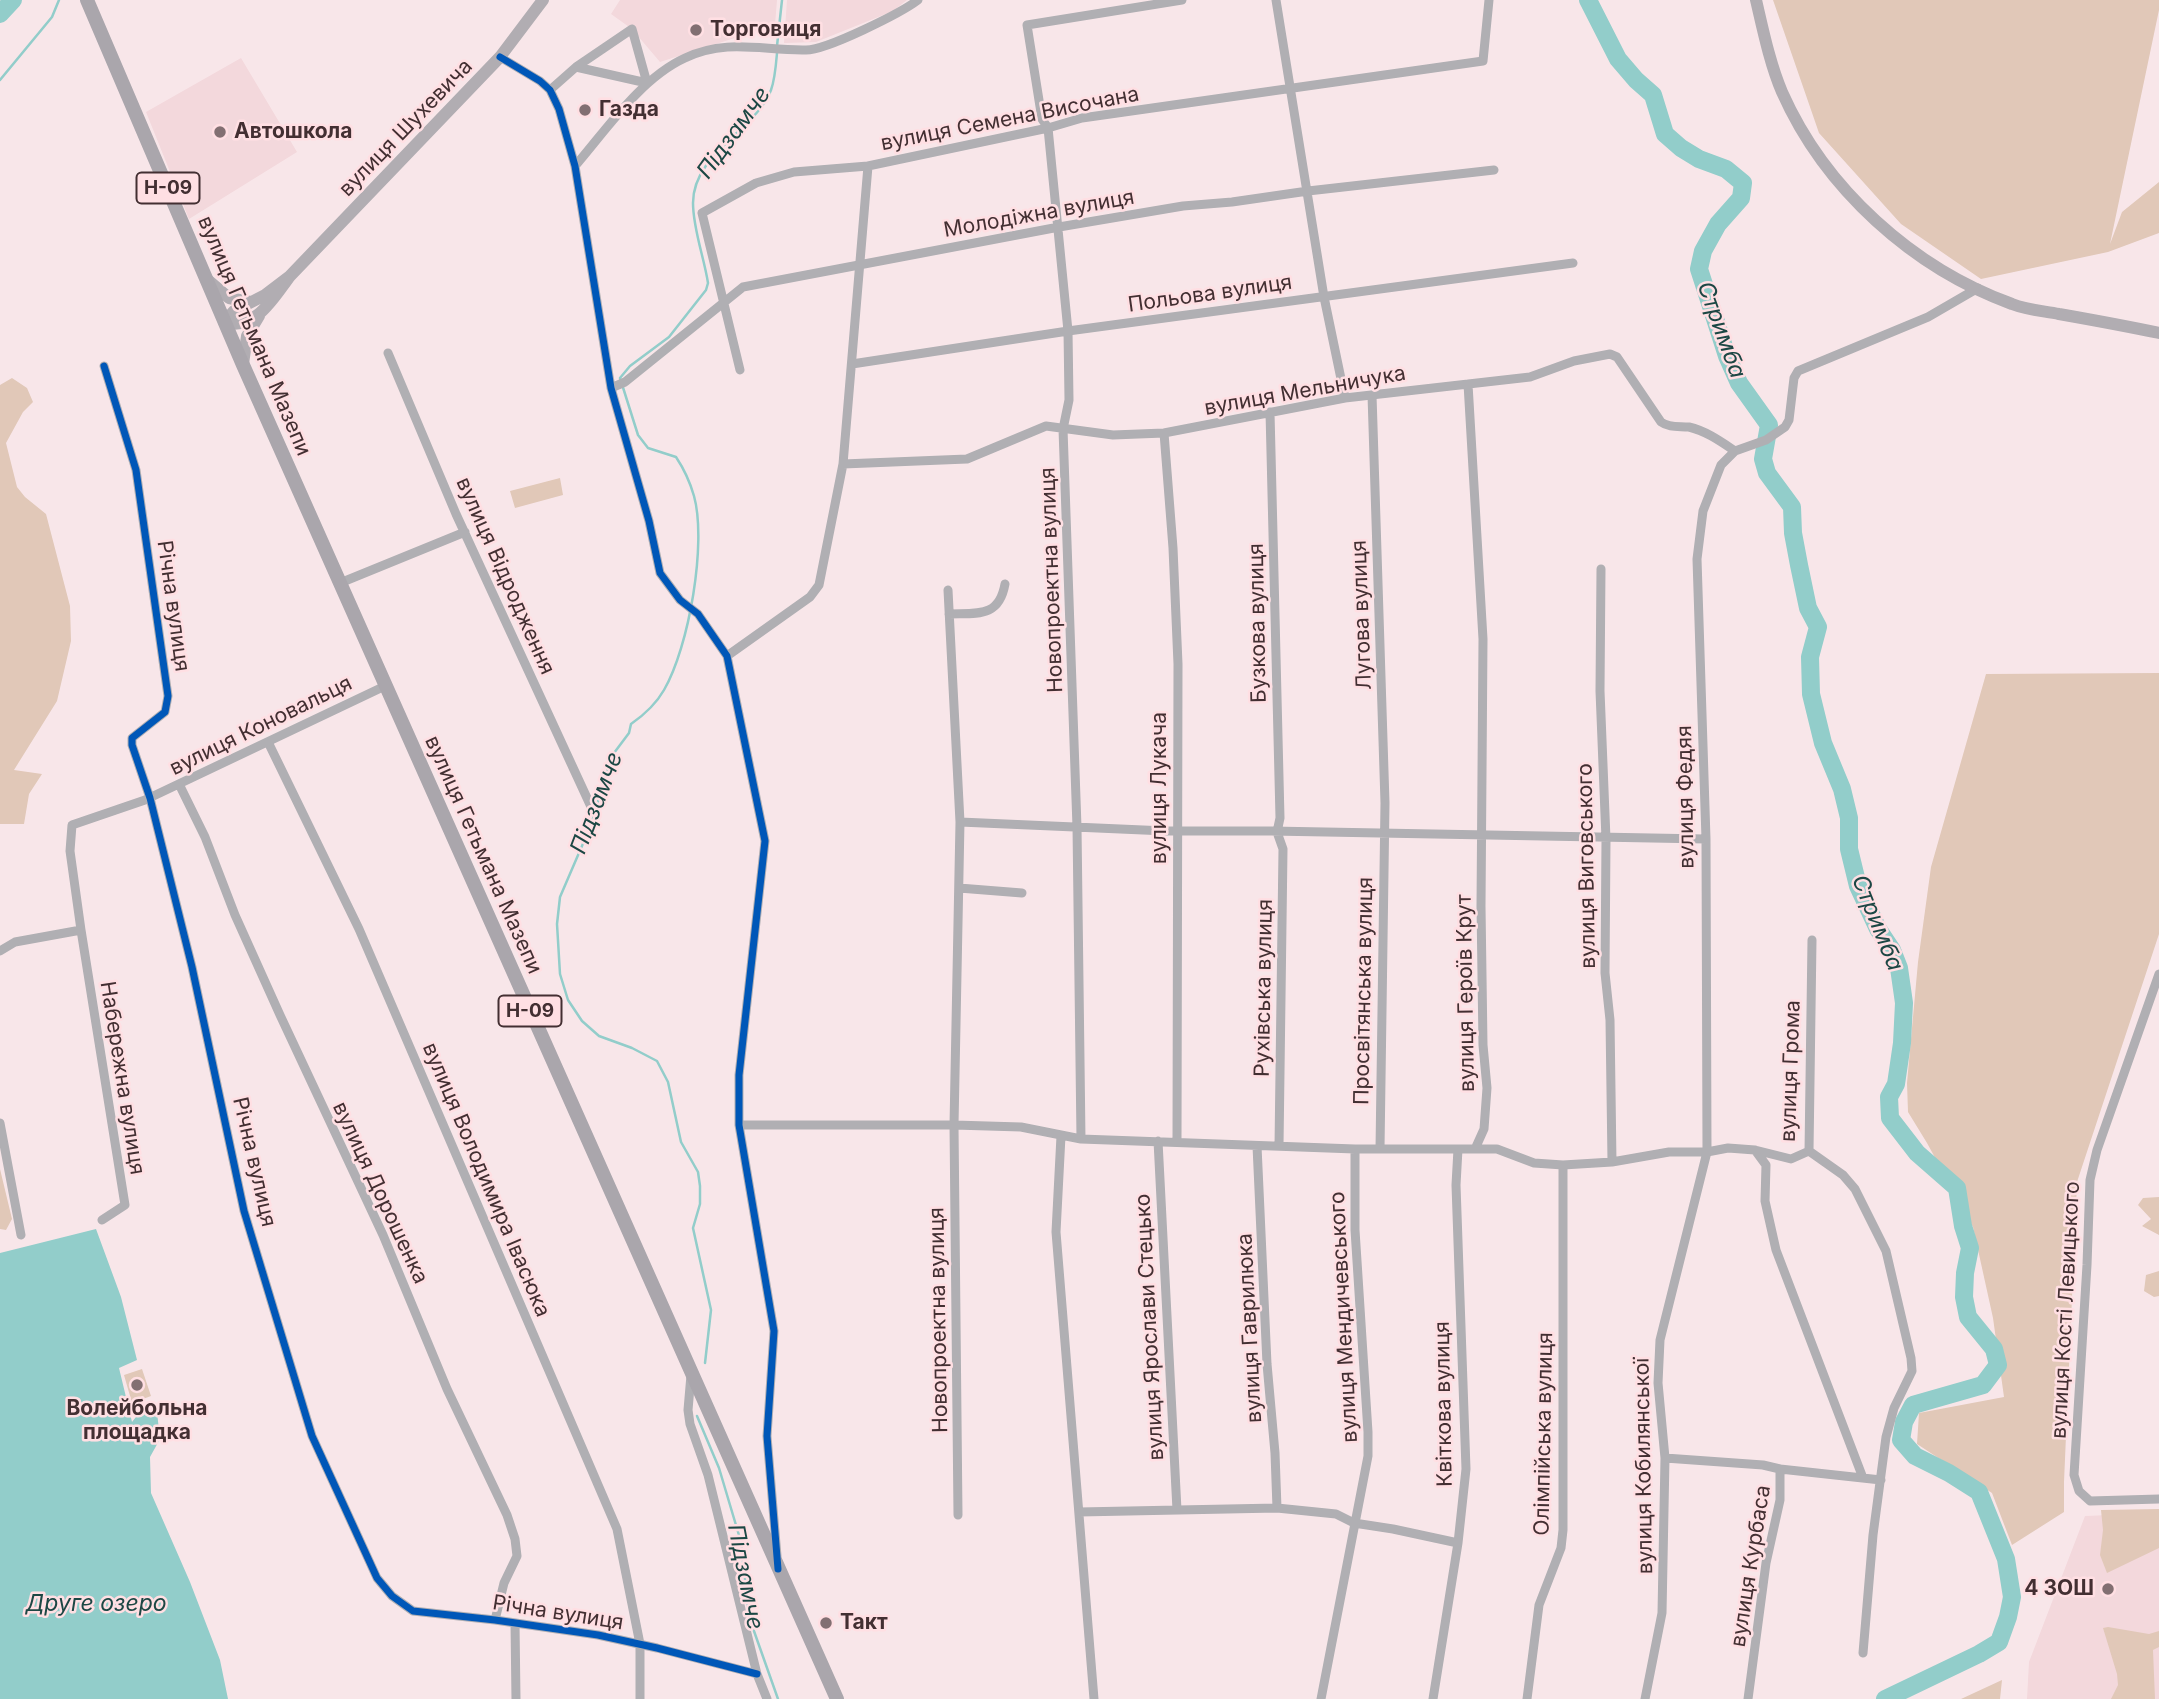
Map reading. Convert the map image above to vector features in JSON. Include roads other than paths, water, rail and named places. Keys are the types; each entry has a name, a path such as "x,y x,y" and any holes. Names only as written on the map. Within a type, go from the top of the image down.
{"main road":[{"name":"вулиця Гетьмана Мазепи","path":"87,0 224,322 837,1699"},
{"name":"вулиця Шухевича","path":"290,276 500,57 543,0"},
{"path":"1756,0 1781,90 1799,126 1842,187 1874,219 1914,251 1954,276 2013,305 2159,333"},
{"path":"204,274 224,295 234,300 251,302"},
{"path":"224,322 234,311 265,295 290,276"},
{"path":"243,365 247,336 260,314 290,276"},
{"path":"224,322 243,323 260,314"}],"street":[{"path":"575,166 647,83 683,58 729,46 810,51 834,42 918,0"},
{"name":"Новопроектна вулиця","path":"1081,1139 1077,827 1063,429 1069,400 1068,331 1048,128 1042,119 1027,25 1182,0"},
{"path":"1276,0 1324,297 1345,398"},
{"name":"вулиця Семена Височана","path":"727,656 810,597 819,585 843,464 868,166 1048,128 1082,118 1483,61 1489,0"},
{"path":"550,90 576,67 632,29 647,83"},
{"path":"500,57 540,81 550,90 559,109 575,166 618,385 660,573 680,600 698,614 727,656 765,841 739,1075 739,1125 774,1331 767,1436 778,1569"},
{"path":"576,67 647,83"},
{"path":"740,370 702,213 756,183 794,172 868,166"},
{"name":"Молодіжна вулиця","path":"618,385 702,323 743,287 1183,206 1493,170"},
{"name":"Польова вулиця","path":"852,364 1068,331 1573,263"},
{"path":"1735,451 1766,440 1785,427 1789,420 1794,377 1798,371 1928,317 1978,288"},
{"name":"вулиця Відродження","path":"388,353 465,532 593,811"},
{"name":"вулиця Мельничука","path":"843,464 967,459 1046,426 1113,435 1164,433 1345,398 1530,377 1574,361 1611,354 1617,357 1661,422 1712,435 1735,451"},
{"name":"Річна вулиця","path":"104,366 136,470 168,696 165,712 132,738 137,762 150,798 192,967 244,1211 312,1436 377,1578 391,1596 413,1611 516,1623 640,1644 757,1674"},
{"name":"вулиця Героїв Крут","path":"1468,384 1482,598 1483,1045 1487,1088 1484,1129 1475,1149"},
{"name":"Лугова вулиця","path":"1372,395 1384,833"},
{"name":"Бузкова вулиця","path":"1270,412 1280,818 1277,832"},
{"name":"вулиця Лукача","path":"1164,433 1178,664 1177,1142"},
{"name":"вулиця Федяя","path":"1707,1152 1706,839 1698,559 1703,511 1721,465 1735,451"},
{"path":"340,583 465,532"},
{"name":"вулиця Виговського","path":"1601,569 1600,691 1606,839 1605,973 1611,1020 1612,1162"},
{"path":"949,614 975,614 991,609 1000,600 1005,584"},
{"name":"Новопроектна вулиця","path":"948,590 960,822 954,1125 958,1515"},
{"name":"вулиця Коновальця","path":"72,825 150,798 385,686"},
{"name":"вулиця Володимира Івасюка","path":"268,742 359,929 617,1530 640,1644 640,1699"},
{"name":"вулиця Дорошенка","path":"179,784 205,837 235,915 280,1015 383,1235 447,1389 507,1515 517,1556 504,1583 495,1620"},
{"path":"960,822 1178,830 1706,839"},
{"name":"Набережна вулиця","path":"72,825 69,850 125,1205 102,1220"},
{"name":"Рухівська вулиця","path":"1277,832 1283,849 1279,1146"},
{"name":"Просвітянська вулиця","path":"1380,1149 1384,833"},
{"path":"959,888 1022,893"},
{"path":"0,951 15,942 81,930"},
{"name":"вулиця Грома","path":"739,1125 1021,1127 1081,1139 1355,1149 1497,1149 1534,1163 1563,1165 1728,1148 1755,1150 1791,1159 1809,1151 1812,940"},
{"name":"вулиця Кості Левицького","path":"2159,974 2097,1150 2090,1180 2074,1475 2079,1491 2090,1501 2159,1499"},
{"path":"0,1123 21,1234"},
{"path":"1061,1136 1056,1232 1094,1699"},
{"name":"вулиця Ярослави Стецько","path":"1158,1141 1177,1510"},
{"name":"вулиця Гаврилюка","path":"1258,1146 1267,1364 1277,1508"},
{"name":"вулиця Мендичевського","path":"1321,1699 1368,1456 1355,1230 1355,1149"},
{"name":"Квіткова вулиця","path":"1433,1699 1458,1543 1466,1469 1456,1204 1458,1149"},
{"path":"1755,1150 1766,1165 1765,1202 1776,1250 1863,1478"},
{"path":"1809,1151 1843,1175 1855,1189 1886,1251 1911,1358 1912,1371 1894,1408 1886,1437 1863,1653"},
{"name":"вулиця Кобилянської","path":"1645,1699 1662,1613 1665,1458 1658,1383 1660,1340 1707,1152"},
{"name":"Олімпійська вулиця","path":"1527,1699 1539,1605 1561,1548 1563,1530 1563,1165"},
{"path":"691,1373 688,1410 690,1424 708,1475 757,1674 767,1699"},
{"name":"вулиця Курбаса","path":"1665,1458 1763,1465 1780,1469 1780,1500 1766,1563 1748,1699"},
{"path":"1780,1469 1881,1480"},
{"path":"1079,1513 1277,1508 1336,1514 1354,1523 1458,1543"},
{"path":"516,1623 516,1699"}],"water":[{"name":"Друге озеро","path":"96,1229 121,1297 137,1360 119,1368 132,1422 143,1408 157,1412 160,1439 150,1457 151,1493 220,1660 228,1699 0,1699 0,1253"}],"waterway":[{"path":"0,14 13,0"},
{"path":"0,80 52,17 59,0"},
{"name":"Підзамче","path":"777,46 782,0"},
{"name":"Стримба","path":"1588,0 1618,59 1653,95 1665,134 1681,148 1699,159 1726,169 1743,183 1741,198 1718,224 1703,251 1699,269 1727,356 1739,383 1769,425 1763,459 1767,473 1792,507 1793,533 1808,608 1818,627 1810,657 1811,694 1823,743 1842,789 1849,818 1849,849 1858,886 1899,968 1904,1003 1902,1043 1896,1084 1889,1097 1890,1118 1917,1153 1957,1188 1963,1226 1970,1248 1964,1297 1968,1317 1994,1349 1998,1365 1983,1385 1913,1405 1904,1422 1901,1440 1915,1456 1979,1492 2006,1559 2012,1597 2008,1617 1999,1642 1885,1699"},
{"name":"Підзамче","path":"705,1363 711,1310 693,1228 700,1204 700,1186 698,1172 681,1142 668,1082 657,1061 599,1036 582,1021 568,1000 560,974 557,924 560,897 591,825 611,757 629,733 631,724 661,695 673,671 688,622 697,567 697,516 689,481 676,457 648,448 638,435 620,378 630,366 669,337 706,290 708,283 693,213 696,185 714,156 763,104 771,90 777,53"},
{"name":"Підзамче","path":"697,1416 719,1468 741,1542 749,1617 778,1699"}],"place":[{"name":"Торговиця","path":"696,30"},
{"name":"Газда","path":"585,110"},
{"name":"Автошкола","path":"220,132"},
{"name":"Волейбольна площадка","path":"137,1385"},
{"name":"4 ЗОШ","path":"2108,1589"},
{"name":"Такт","path":"826,1623"}]}
